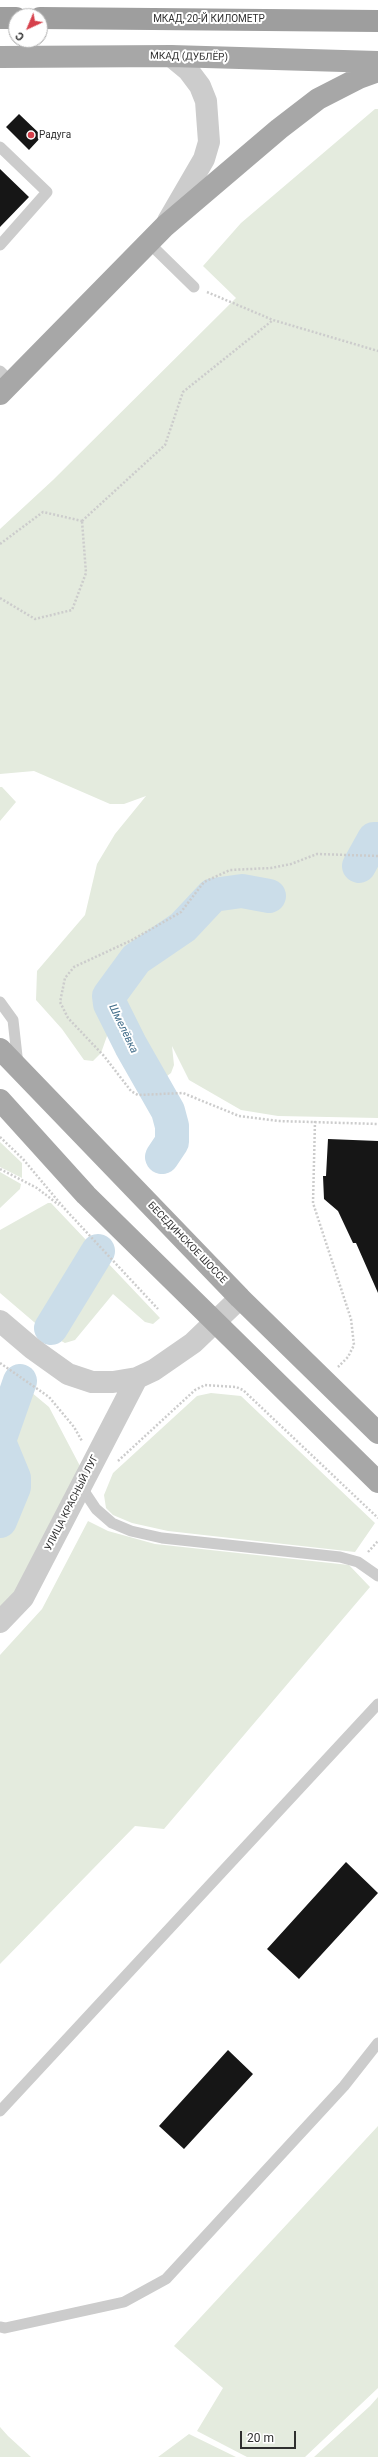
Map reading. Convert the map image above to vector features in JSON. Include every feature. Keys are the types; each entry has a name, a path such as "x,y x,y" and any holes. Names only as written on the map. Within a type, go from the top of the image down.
{"highway":[{"name":"МКАД, 20-Й КИЛОМЕТР","path":"48,18 378,21"}],"main road":[{"name":"МКАД (ДУБЛЁР)","path":"0,57 171,56 378,62"},
{"path":"4,383 165,226 279,129 318,100 359,78 378,72"},
{"name":"БЕСЕДИНСКОЕ ШОССЕ","path":"0,1049 240,1298 378,1433"},
{"path":"0,1100 75,1183 214,1323 378,1482"},
{"path":"0,1118 75,1183"}],"street":[{"path":"165,226 204,159 209,142 206,101 200,86 188,70 171,56"},
{"path":"0,1321 32,1349 68,1374 92,1382 113,1382 137,1378 154,1370 193,1343 240,1298"},
{"name":"УЛИЦА КРАСНЫЙ ЛУГ","path":"0,1622 23,1598 82,1488 92,1462 137,1378"}],"lane":[{"path":"0,147 47,192 0,245"},
{"path":"149,243 194,287"},
{"path":"0,1002 13,1020 19,1070"},
{"path":"82,1488 96,1509 112,1523 131,1531 162,1538 340,1556 358,1562 378,1576"},
{"path":"0,2111 378,1704"},
{"path":"0,2327 5,2328 124,2302 166,2279 344,2086 378,2043"}],"path":[{"path":"194,287 273,320 378,351"},
{"path":"82,521 164,445 183,392 273,320"},
{"path":"0,544 43,512 82,521"},
{"path":"0,598 35,618 72,610 86,573 82,521"},
{"path":"378,856 317,854 291,864 271,868 230,870 204,882 181,912 132,940 74,967 65,978 60,1002 68,1018 104,1056 131,1091 144,1096 183,1093 239,1116 278,1121 378,1124"},
{"path":"315,1121 313,1203 351,1319 354,1345 348,1358 338,1368"},
{"path":"0,1137 23,1159 64,1208 158,1310"},
{"path":"0,1169 37,1188 64,1208"},
{"path":"0,1362 10,1371 32,1384 49,1397 74,1426 92,1462"},
{"path":"116,1463 195,1390 205,1385 236,1386 243,1390 378,1518"}],"shaded area":[{"path":"375,109 378,109 378,1118 278,1116 241,1110 189,1080 172,1046 174,1065 171,1073 163,1079 159,1078 129,1029 115,1030 107,1036 101,1053 93,1061 84,1060 62,1029 36,1000 37,971 85,915 97,864 115,834 146,796 124,804 110,804 34,771 0,774 0,529 53,480 236,298 203,266 241,223"},
{"path":"0,787 2,787 16,802 0,821"},
{"path":"0,1142 22,1163 22,1178 0,1167"},
{"path":"0,1172 21,1184 20,1189 0,1208"},
{"path":"48,1203 51,1203 160,1318 153,1324 145,1322 113,1294 75,1340 65,1343 48,1334 0,1293 0,1230"},
{"path":"31,1392 49,1407 80,1466 19,1589 0,1611 0,1531 21,1482 6,1447"},
{"path":"211,1393 241,1396 375,1523 355,1552 168,1531 132,1523 113,1515 106,1508 104,1495 113,1473 197,1396"},
{"path":"88,1521 108,1531 155,1544 349,1565 370,1587 164,1829 135,1826 0,1964 0,1655 42,1609"},
{"path":"378,2126 378,2388 305,2457 247,2457 197,2431 223,2388 174,2346"},
{"path":"378,2397 378,2457 314,2457 370,2406"},
{"path":"0,2427 8,2436 31,2457 0,2457"},
{"path":"189,2434 236,2457 158,2457"}],"building":[{"path":"19,114 42,136 29,150 6,127"},
{"path":"0,169 29,197 0,227"},
{"path":"328,1139 378,1141 378,1293 356,1243 353,1243 338,1211 324,1199 323,1176 326,1176"},
{"path":"346,1862 378,1893 299,1979 267,1949"},
{"path":"228,2050 253,2074 184,2149 159,2126"}],"waterway":[{"name":"Шмелёвка","path":"359,866 374,839 378,839"},
{"name":"Шмелёвка","path":"162,1157 172,1142 172,1126 168,1111 131,1046 110,1004 109,996 136,959 183,927 213,895 242,891 269,896"},
{"name":"Шмелёвка","path":"51,1328 98,1251"},
{"name":"Шмелёвка","path":"0,1438 20,1381"},
{"name":"Шмелёвка","path":"0,1444 14,1478 14,1487 0,1521"}],"place":[{"name":"Радуга","path":"31,135"}]}
